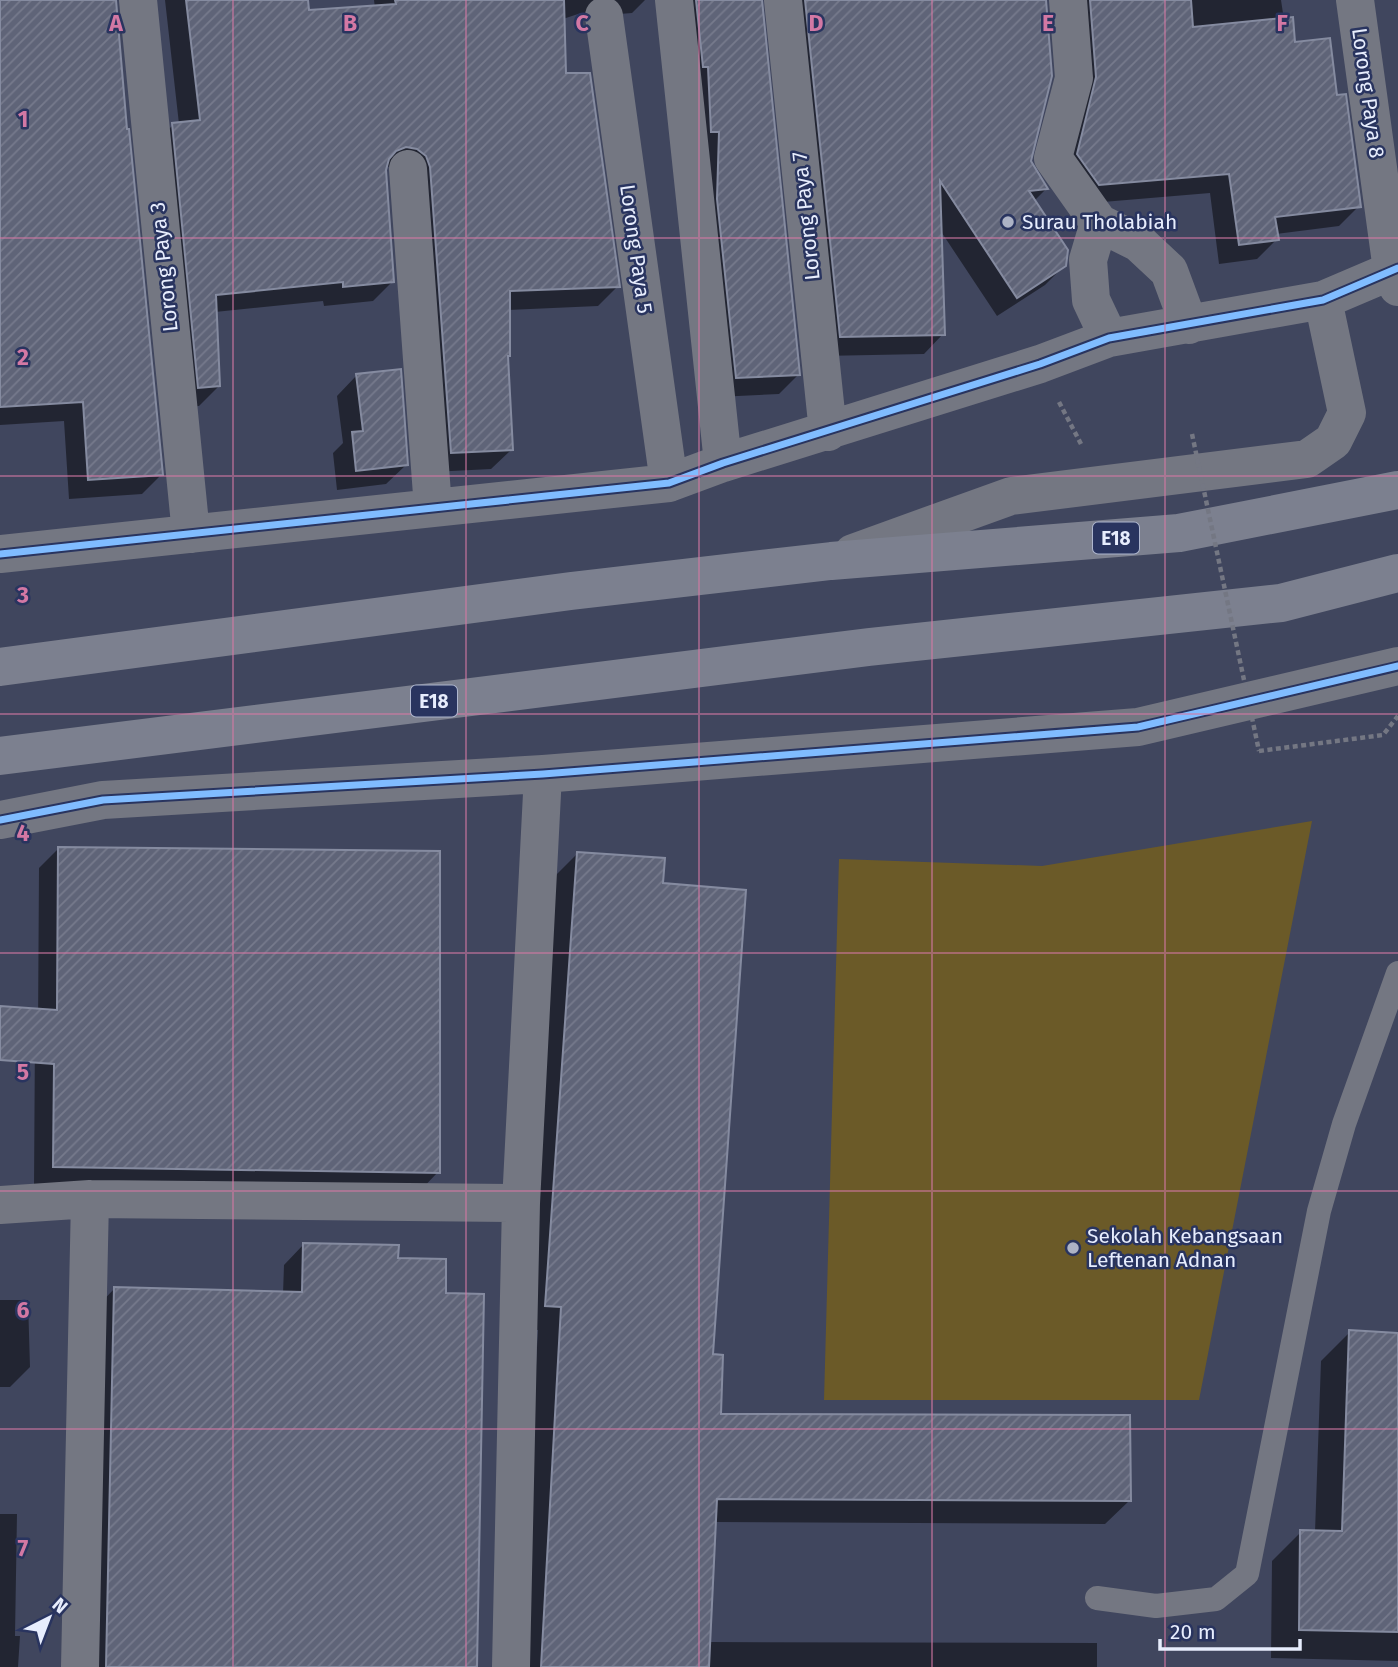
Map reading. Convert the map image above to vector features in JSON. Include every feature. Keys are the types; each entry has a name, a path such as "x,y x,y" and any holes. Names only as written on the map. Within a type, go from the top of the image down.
{"highway":[{"name":"E18","path":"0,667 571,591 831,561 1179,533 1398,490"},
{"name":"E18","path":"0,756 869,647 1281,603 1398,573"}],"street":[{"name":"Lorong Paya 3","path":"138,0 191,534"},
{"path":"674,0 723,463"},
{"name":"Lorong Paya 7","path":"783,0 828,432"},
{"path":"1068,0 1074,78 1053,158 1099,223 1139,243 1169,271 1189,325"},
{"name":"Lorong Paya 8","path":"1355,0 1396,275"},
{"name":"Lorong Paya 5","path":"604,16 669,483"},
{"path":"408,169 433,508"},
{"path":"1099,223 1087,260 1091,300 1109,338"},
{"path":"0,554 669,483 723,463 1040,364 1109,338 1323,300 1396,275"},
{"path":"831,561 1011,496 1307,458 1333,441 1347,413 1323,300"},
{"path":"0,820 103,800 543,775 1138,727 1394,670"},
{"path":"511,1667 521,1203 543,775"},
{"path":"0,1205 90,1199 521,1203"},
{"path":"80,1667 90,1199"}],"lane":[{"path":"1097,1598 1156,1606 1216,1599 1247,1574 1319,1211 1343,1125 1398,973"}],"path":[{"path":"1040,364 1087,455"},
{"path":"1192,434 1259,751 1383,735 1398,716"}],"shaded area":[{"path":"1312,821 1199,1400 824,1400 839,859 1042,866"}],"building":[{"path":"0,0 116,0 163,475 88,480 83,402 0,407"},
{"path":"186,0 308,0 309,10 396,4 395,0 564,0 566,73 590,73 620,287 510,291 508,356 513,450 451,453 430,167 426,156 417,149 406,147 396,151 389,159 386,170 394,282 343,287 343,282 216,295 220,386 198,388 172,123 200,120"},
{"path":"696,0 762,0 800,375 736,378 717,199 719,132 711,132 708,67 703,67"},
{"path":"805,0 1046,0 1052,76 1031,161 1048,189 1029,191 1068,250 1066,266 1017,298 940,181 945,335 840,337"},
{"path":"1090,0 1191,0 1193,27 1293,17 1295,42 1330,38 1337,95 1346,94 1361,207 1275,217 1279,240 1239,245 1229,174 1099,185 1077,154 1096,77"},
{"path":"401,369 408,465 356,471 352,432 363,431 356,374"},
{"path":"58,847 440,851 440,1173 53,1167 54,1064 0,1060 0,1006 57,1010"},
{"path":"577,852 665,858 663,883 746,890 713,1354 723,1355 721,1414 1130,1415 1131,1501 717,1499 709,1667 541,1667 561,1307 545,1306"},
{"path":"303,1243 399,1245 398,1258 446,1259 446,1293 484,1294 477,1667 106,1667 114,1287 302,1292"},
{"path":"1349,1330 1398,1333 1398,1632 1299,1630 1300,1530 1342,1531"}],"cycle path":[{"path":"0,554 669,483 723,463 1040,364 1109,338 1323,300 1398,268"},
{"path":"0,820 103,800 543,774 1138,727 1398,666"}],"place":[{"name":"Surau Tholabiah","path":"1008,222"},
{"name":"Sekolah Kebangsaan Leftenan Adnan","path":"1073,1248"}]}
